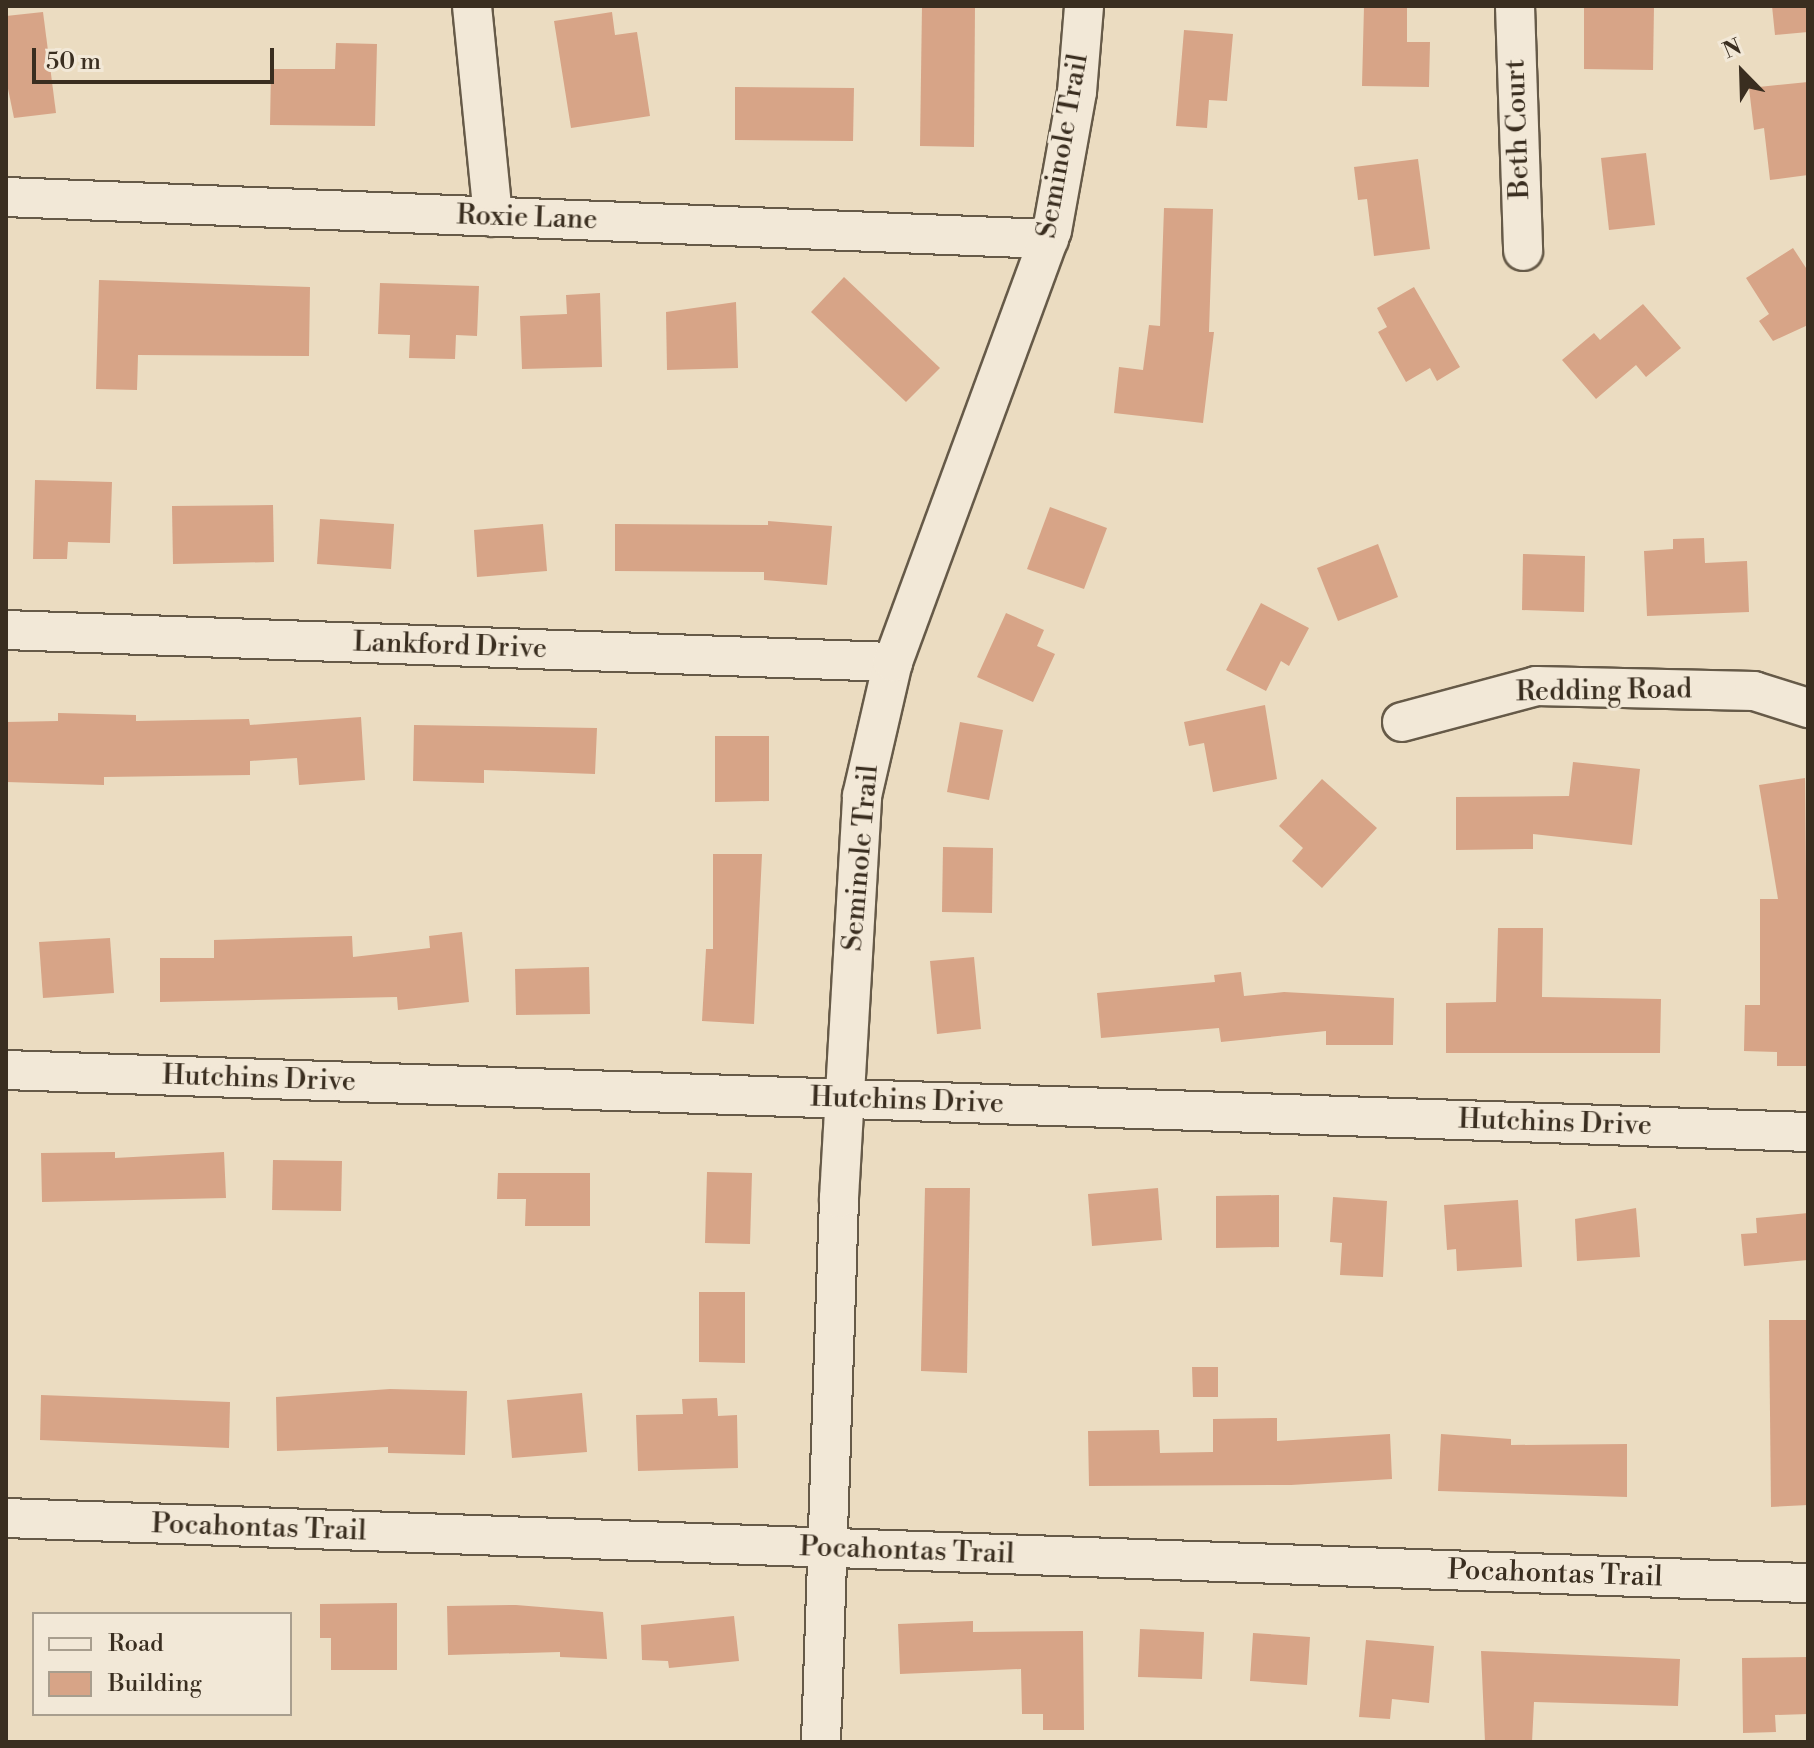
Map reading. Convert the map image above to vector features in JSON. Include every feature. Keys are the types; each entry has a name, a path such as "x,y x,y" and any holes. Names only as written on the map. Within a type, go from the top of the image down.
{"street":[{"path":"472,6 493,217"},
{"name":"Seminole Trail","path":"821,1742 859,827 871,750 893,662 1049,239 1077,92 1084,6"},
{"name":"Beth Court","path":"1515,6 1523,251"},
{"name":"Roxie Lane","path":"6,197 1049,239"},
{"name":"Lankford Drive","path":"6,630 893,662"},
{"name":"Redding Road","path":"1402,722 1536,686 1754,691 1808,708"},
{"name":"Hutchins Drive","path":"6,1070 1808,1132"},
{"name":"Pocahontas Trail","path":"6,1518 1808,1583"}],"building":[{"path":"922,6 975,6 974,147 920,146"},
{"path":"1364,6 1407,6 1407,42 1430,42 1429,87 1362,86"},
{"path":"1584,6 1654,6 1653,70 1584,69"},
{"path":"1772,6 1808,6 1808,32 1775,35"},
{"path":"43,12 56,113 14,118 6,79 6,16"},
{"path":"612,12 615,35 637,32 650,116 571,128 554,21"},
{"path":"1184,30 1233,34 1227,101 1209,100 1207,128 1176,126"},
{"path":"336,43 377,44 375,126 270,125 271,69 335,69"},
{"path":"1808,82 1808,175 1770,180 1764,128 1754,130 1749,88"},
{"path":"735,87 854,88 853,141 735,140"},
{"path":"1646,153 1655,225 1609,230 1601,158"},
{"path":"1418,159 1430,249 1374,256 1367,199 1358,200 1354,167"},
{"path":"1164,208 1213,209 1209,332 1214,332 1203,423 1114,413 1119,367 1143,370 1149,325 1160,326"},
{"path":"1793,248 1808,271 1808,325 1773,341 1759,321 1769,314 1746,278"},
{"path":"844,277 940,368 906,402 811,312"},
{"path":"99,280 310,287 309,356 138,355 137,390 96,389"},
{"path":"380,283 479,286 477,336 456,335 455,359 409,358 410,335 378,334"},
{"path":"1414,287 1460,367 1437,381 1430,368 1406,382 1378,332 1387,327 1377,308"},
{"path":"600,293 602,367 522,369 520,316 567,314 566,295"},
{"path":"736,302 738,368 667,370 666,312"},
{"path":"1643,304 1681,348 1646,377 1636,365 1596,399 1562,360 1594,333 1600,340"},
{"path":"35,480 112,482 110,543 68,542 67,559 33,559"},
{"path":"273,505 274,562 173,564 172,506"},
{"path":"1050,507 1107,528 1084,589 1027,569"},
{"path":"320,519 394,524 391,569 317,564"},
{"path":"768,521 832,526 827,585 764,580 764,572 615,571 615,524 768,525"},
{"path":"543,524 547,571 477,577 474,530"},
{"path":"1704,538 1705,563 1747,561 1749,612 1647,616 1644,551 1673,549 1673,539"},
{"path":"1378,544 1398,597 1338,621 1317,568"},
{"path":"1523,554 1585,556 1584,612 1522,610"},
{"path":"1261,603 1309,628 1289,666 1281,661 1266,691 1226,670"},
{"path":"1006,613 1044,630 1037,646 1055,654 1033,702 977,677"},
{"path":"1265,705 1277,779 1213,792 1204,743 1189,746 1184,722"},
{"path":"58,713 136,715 136,721 249,719 250,725 361,717 365,780 299,785 297,758 250,761 250,775 104,777 104,785 6,782 6,722 58,721"},
{"path":"960,722 1003,730 989,800 947,792"},
{"path":"414,725 597,728 595,774 484,770 484,783 413,781"},
{"path":"715,736 769,736 769,801 715,802"},
{"path":"1573,762 1640,769 1632,845 1533,834 1533,849 1456,850 1456,797 1569,796"},
{"path":"1805,778 1808,1066 1777,1066 1777,1052 1744,1051 1745,1005 1760,1005 1760,899 1778,899 1759,785"},
{"path":"1322,779 1377,828 1322,888 1292,861 1303,848 1279,826"},
{"path":"943,847 993,848 992,913 942,912"},
{"path":"713,854 762,854 754,1024 702,1021 706,949 713,949"},
{"path":"1498,928 1543,928 1542,997 1661,999 1660,1053 1446,1053 1446,1003 1496,1002"},
{"path":"462,932 469,1002 398,1010 397,997 160,1002 160,958 214,958 214,940 352,936 353,957 430,948 429,936"},
{"path":"110,938 114,993 43,998 39,942"},
{"path":"974,957 981,1029 937,1034 930,961"},
{"path":"589,967 590,1014 516,1015 515,969"},
{"path":"1241,972 1244,996 1284,992 1394,998 1393,1045 1326,1045 1326,1031 1221,1042 1219,1028 1101,1038 1097,993 1215,982 1214,975"},
{"path":"115,1152 115,1158 224,1152 226,1198 42,1202 41,1153"},
{"path":"273,1160 342,1161 341,1211 272,1210"},
{"path":"707,1172 752,1173 750,1244 705,1243"},
{"path":"498,1173 590,1173 590,1226 525,1226 526,1199 497,1199"},
{"path":"925,1188 970,1188 967,1373 921,1371"},
{"path":"1158,1188 1162,1240 1092,1246 1088,1194"},
{"path":"1279,1195 1279,1247 1216,1248 1216,1196"},
{"path":"1333,1197 1387,1201 1383,1277 1340,1275 1342,1243 1330,1242"},
{"path":"1518,1200 1522,1267 1457,1271 1456,1249 1447,1250 1444,1205"},
{"path":"1636,1208 1640,1257 1577,1261 1575,1219"},
{"path":"1808,1213 1808,1260 1744,1266 1741,1234 1757,1233 1756,1218"},
{"path":"699,1292 745,1292 745,1363 699,1362"},
{"path":"1769,1320 1808,1320 1808,1505 1771,1507"},
{"path":"1192,1367 1218,1367 1218,1397 1193,1397"},
{"path":"390,1389 467,1391 465,1455 388,1453 388,1447 277,1451 276,1397"},
{"path":"582,1393 587,1452 512,1458 507,1400"},
{"path":"41,1395 230,1402 229,1448 40,1440"},
{"path":"717,1398 718,1416 737,1415 738,1468 638,1471 636,1415 683,1414 682,1399"},
{"path":"1277,1418 1277,1441 1390,1434 1392,1479 1291,1485 1089,1486 1088,1431 1159,1430 1160,1453 1213,1452 1213,1419"},
{"path":"1441,1434 1511,1439 1511,1445 1627,1444 1627,1497 1438,1491"},
{"path":"397,1603 397,1670 331,1670 331,1638 320,1638 320,1604"},
{"path":"516,1605 603,1612 607,1659 560,1657 560,1652 448,1655 447,1606"},
{"path":"734,1616 739,1661 669,1668 668,1661 642,1660 641,1625"},
{"path":"973,1621 973,1632 1083,1631 1084,1730 1043,1730 1043,1714 1022,1714 1021,1669 900,1674 898,1624"},
{"path":"1140,1629 1204,1632 1202,1679 1138,1677"},
{"path":"1253,1633 1310,1637 1307,1685 1250,1681"},
{"path":"1366,1640 1434,1646 1429,1703 1392,1699 1390,1719 1359,1717"},
{"path":"1481,1651 1680,1659 1678,1706 1534,1702 1532,1742 1485,1742"},
{"path":"1808,1657 1808,1714 1775,1715 1776,1732 1743,1733 1742,1658"}]}
